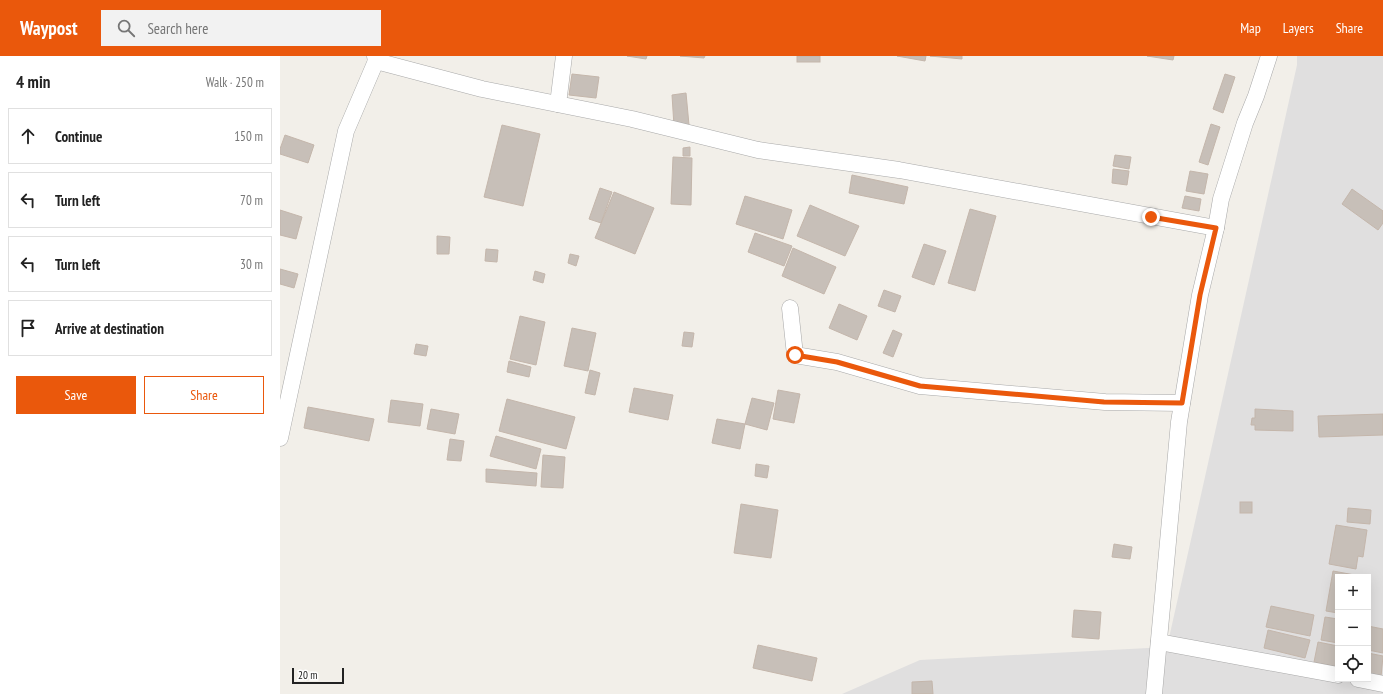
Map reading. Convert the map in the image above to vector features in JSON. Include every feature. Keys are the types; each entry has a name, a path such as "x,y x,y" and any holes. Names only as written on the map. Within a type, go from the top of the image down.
{"street":[{"path":"558,104 564,56"},
{"path":"1154,694 1179,422 1200,295 1216,228 1221,199 1245,123 1256,96 1269,56"},
{"path":"280,438 346,131 375,59 482,89 632,119 758,150 900,170 1216,228"},
{"path":"790,308 795,355 837,362 920,386 1104,402 1182,403"},
{"path":"1159,642 1335,674"},
{"path":"1371,682 1383,684"}],"shaded area":[{"path":"1297,56 1383,56 1383,694 842,694 920,660 1167,647 1297,65"}],"building":[{"path":"627,56 647,56 646,59"},
{"path":"680,56 705,56 704,58"},
{"path":"797,56 820,56 820,62 797,62"},
{"path":"897,56 926,56 925,61"},
{"path":"930,56 962,56 962,59"},
{"path":"1147,56 1174,56 1173,60"},
{"path":"572,74 599,77 596,98 569,95"},
{"path":"1225,74 1235,77 1223,113 1213,109"},
{"path":"686,93 689,125 674,126 672,95"},
{"path":"1211,124 1220,127 1208,165 1199,162"},
{"path":"502,125 540,134 523,206 484,197"},
{"path":"285,135 314,145 308,163 280,154 280,149"},
{"path":"690,147 690,156 683,156 683,148"},
{"path":"1115,155 1131,157 1129,169 1113,166"},
{"path":"673,157 692,158 691,205 671,204"},
{"path":"1113,169 1129,171 1127,185 1112,183"},
{"path":"1190,171 1208,174 1204,194 1186,191"},
{"path":"852,175 908,187 904,204 849,193"},
{"path":"600,188 612,192 601,223 589,219"},
{"path":"1352,189 1383,211 1383,223 1378,230 1342,204"},
{"path":"614,192 654,208 635,254 595,238"},
{"path":"745,196 792,210 783,239 736,224"},
{"path":"1185,196 1201,199 1199,211 1182,208"},
{"path":"810,205 859,226 845,256 797,236"},
{"path":"970,209 996,216 975,291 948,283"},
{"path":"280,210 302,217 296,239 280,235"},
{"path":"755,233 792,246 784,266 748,252"},
{"path":"437,236 450,237 449,254 437,254"},
{"path":"924,244 946,251 934,285 912,277"},
{"path":"793,248 836,267 824,294 782,276"},
{"path":"486,249 498,250 497,262 485,261"},
{"path":"570,254 579,256 576,266 568,263"},
{"path":"280,269 298,274 294,288 280,284"},
{"path":"535,271 545,274 543,283 533,280"},
{"path":"884,290 901,296 895,312 878,306"},
{"path":"839,304 867,316 857,340 829,328"},
{"path":"520,316 545,322 536,365 510,359"},
{"path":"572,328 596,333 588,371 564,366"},
{"path":"893,330 902,334 893,357 883,353"},
{"path":"684,332 694,333 692,347 682,346"},
{"path":"416,344 428,346 426,356 414,354"},
{"path":"509,361 531,367 529,377 507,372"},
{"path":"590,370 600,373 595,395 585,393"},
{"path":"634,388 673,395 668,420 629,412"},
{"path":"778,390 800,394 794,423 773,419"},
{"path":"752,398 774,403 767,430 745,424"},
{"path":"507,399 575,417 566,449 499,431"},
{"path":"391,400 423,404 420,426 388,422"},
{"path":"308,407 374,419 369,441 304,428"},
{"path":"431,409 459,414 455,434 427,429"},
{"path":"1255,409 1293,411 1293,431 1255,430 1255,425 1251,425 1252,418 1255,418"},
{"path":"1383,414 1383,435 1319,437 1318,416"},
{"path":"717,419 745,424 740,449 712,443"},
{"path":"496,436 541,449 536,469 490,456"},
{"path":"450,439 464,441 461,461 447,460"},
{"path":"543,455 565,457 563,488 541,487"},
{"path":"756,464 769,466 767,478 755,476"},
{"path":"486,469 537,473 536,486 486,482"},
{"path":"1240,502 1252,502 1252,513 1240,513"},
{"path":"741,504 778,510 771,558 734,553"},
{"path":"1348,508 1371,510 1370,524 1347,522"},
{"path":"1336,525 1367,530 1363,557 1358,556 1356,569 1329,564"},
{"path":"1114,544 1132,547 1130,559 1112,557"},
{"path":"1333,571 1349,574 1335,574 1335,612 1326,611"},
{"path":"1271,606 1314,615 1310,636 1266,627"},
{"path":"1074,610 1101,612 1099,639 1072,637"},
{"path":"1325,617 1335,619 1335,642 1321,640"},
{"path":"1371,627 1383,629 1383,653 1371,651"},
{"path":"1268,630 1310,640 1305,658 1264,648"},
{"path":"1318,642 1335,645 1335,666 1314,662"},
{"path":"758,645 817,658 812,681 753,668"},
{"path":"1371,654 1383,656 1381,677 1371,675"},
{"path":"932,681 933,694 912,694 912,682"}],"route":[{"path":"795,355 837,362 920,386 1104,402 1182,403 1200,295 1216,228 1151,217"}]}
